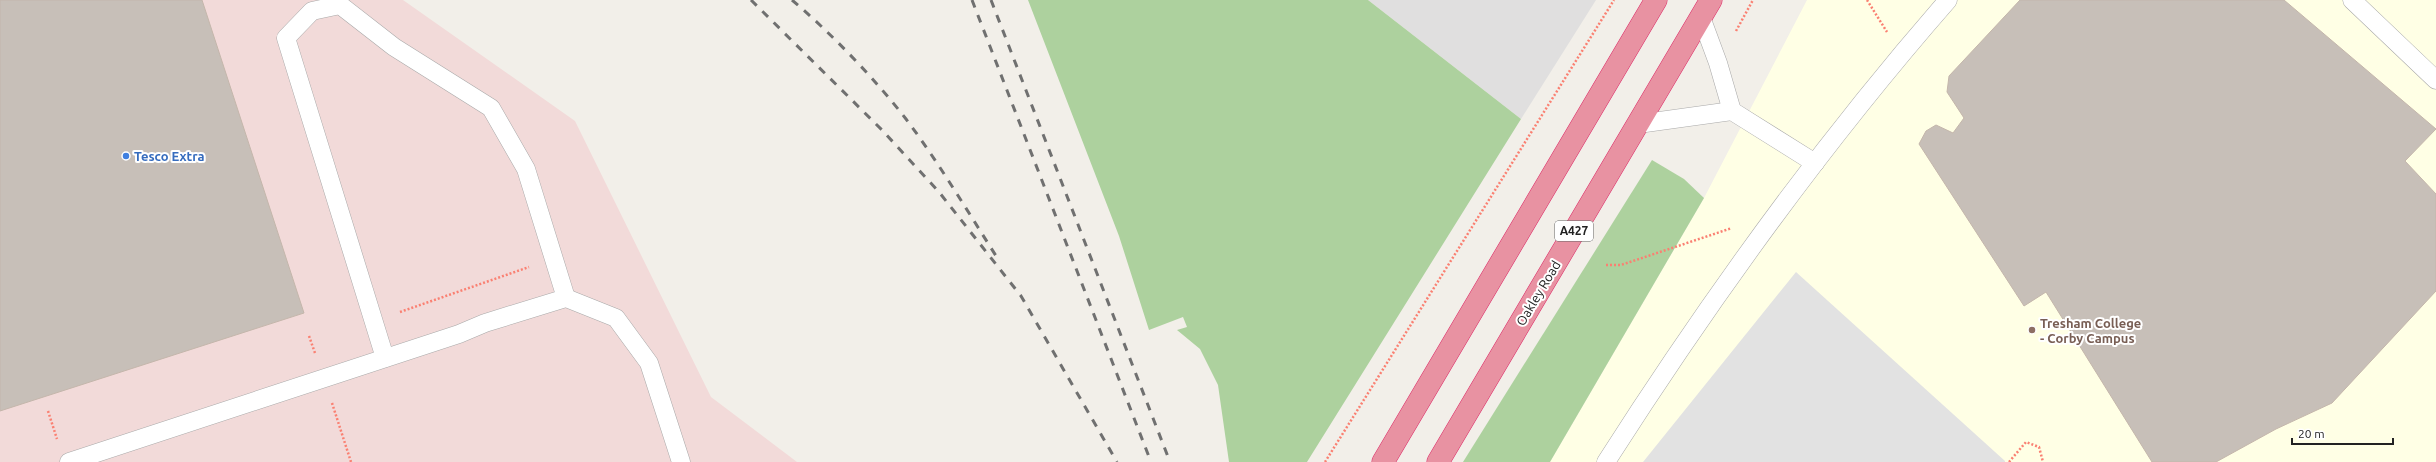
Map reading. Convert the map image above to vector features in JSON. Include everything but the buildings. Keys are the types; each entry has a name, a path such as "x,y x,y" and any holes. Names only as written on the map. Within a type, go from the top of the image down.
{"highway":[{"path":"1383,462 1656,0"},
{"name":"Oakley Road","path":"1438,462 1706,9"}],"lane":[{"path":"1606,462 1650,392 1815,163 1904,50 1948,0"},
{"path":"2352,0 2436,80"},
{"path":"385,358 286,38 312,11 340,5 394,47 491,108 526,169 566,298"},
{"path":"1706,9 1718,62 1732,111"},
{"path":"1638,124 1732,111 1815,163"},
{"path":"69,462 385,358 485,323 566,298 616,318 645,358 649,364 681,462"}],"path":[{"path":"1325,462 1614,0"},
{"path":"1734,34 1753,0"},
{"path":"1867,0 1890,36 1904,50"},
{"path":"1606,265 1621,265 1743,224 1764,232"},
{"path":"374,321 554,259"},
{"path":"2009,462 2026,442 2039,447 2043,462"}],"shaded area":[{"path":"0,0 403,0 575,121 711,397 797,462 0,462"},
{"path":"1368,0 1596,0 1521,119"},
{"name":"Tresham College - Corby Campus","path":"1807,0 2436,0 2436,462 1550,462 1704,198"},
{"path":"1796,272 2005,461 2005,462 1643,462"}],"green space":[{"path":"1028,0 1368,0 1521,119 1307,462 1229,462 1218,385 1200,349 1177,330 1187,327 1183,317 1149,330 1119,236"},
{"path":"1652,160 1684,179 1704,198 1550,462 1463,462"}],"railway":[{"path":"751,0 882,130 939,192 1021,296 1117,462"},
{"path":"792,0 852,57 881,88 906,119 942,170 998,259"},
{"path":"972,0 1151,462"},
{"path":"991,0 1170,462"}],"place":[{"name":"Tesco Extra","path":"126,156"},
{"name":"Tresham College - Corby Campus","path":"2032,330"}]}
